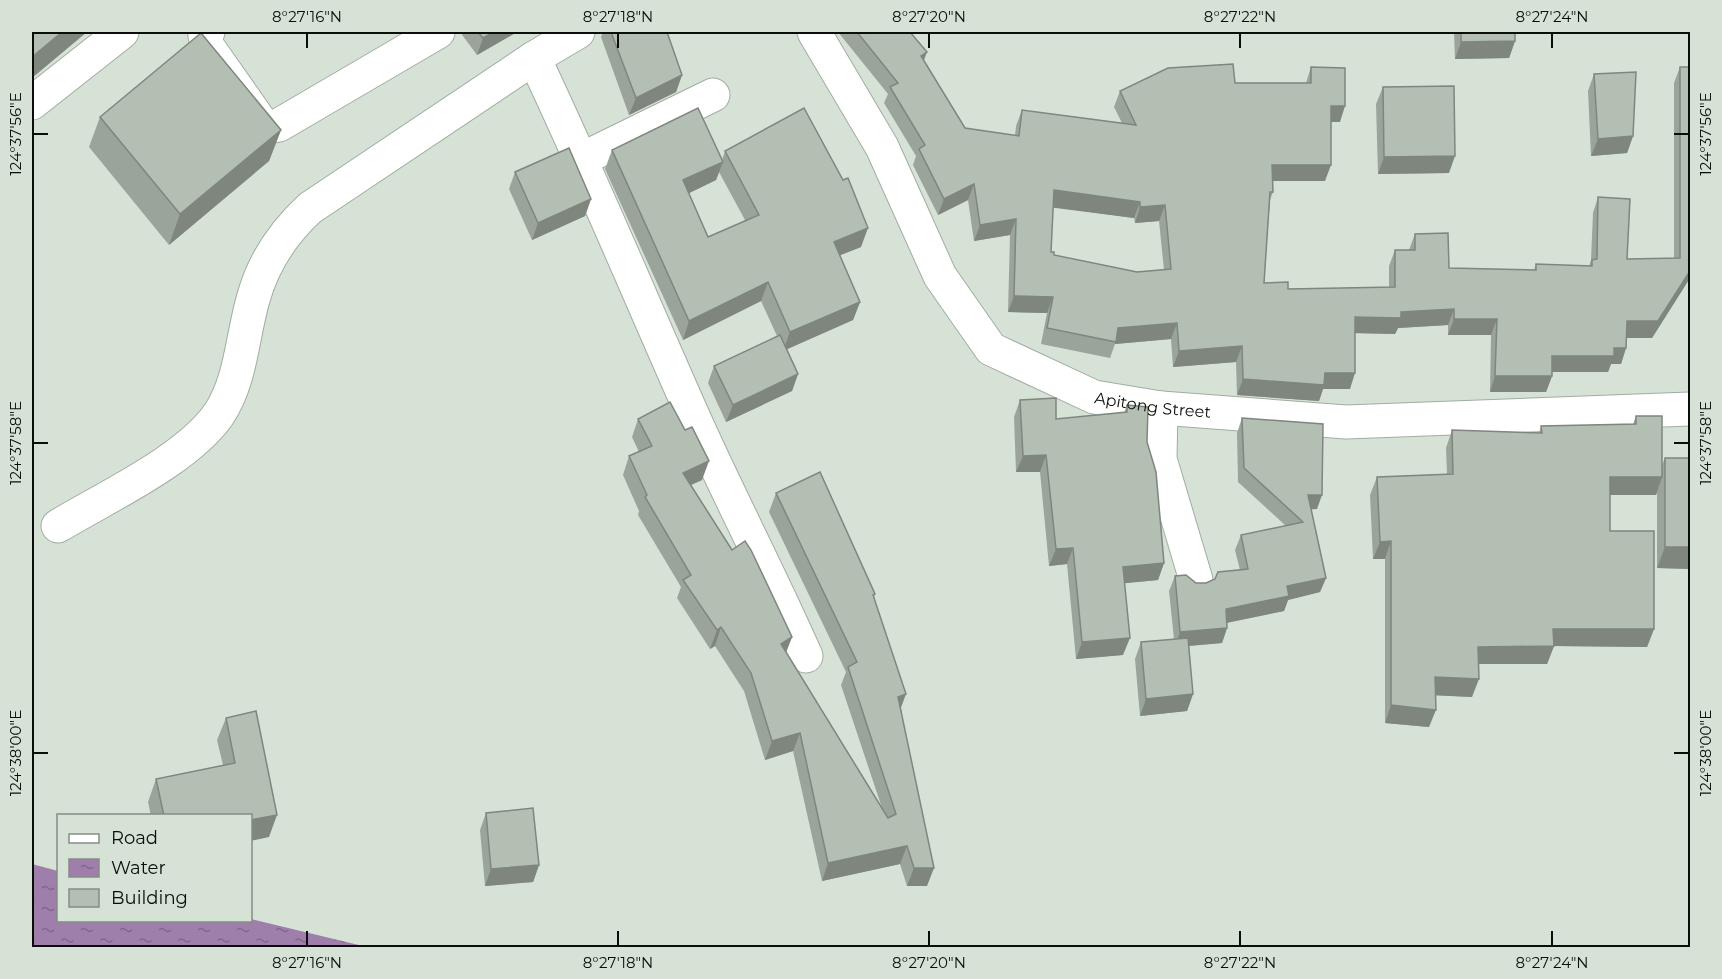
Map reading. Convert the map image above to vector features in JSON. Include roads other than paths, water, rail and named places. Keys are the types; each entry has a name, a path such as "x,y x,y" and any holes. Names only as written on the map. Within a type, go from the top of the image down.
{"street":[{"path":"32,103 122,32"},
{"path":"208,32 205,36 208,46 260,121 267,127 279,125 438,32"},
{"path":"58,526 177,455 207,429 220,412 236,377 253,296 262,273 273,249 291,225 310,208 534,58 578,32"},
{"name":"Apitong Street","path":"814,32 882,147 940,276 991,349 1094,397 1161,408 1346,422 1690,409"},
{"path":"534,58 582,159 699,428 772,578 806,656"},
{"path":"582,159 713,94"},
{"path":"1161,408 1160,459 1196,580"}],"water":[{"path":"32,864 57,871 57,922 252,922 252,919 367,947 32,947"}]}
